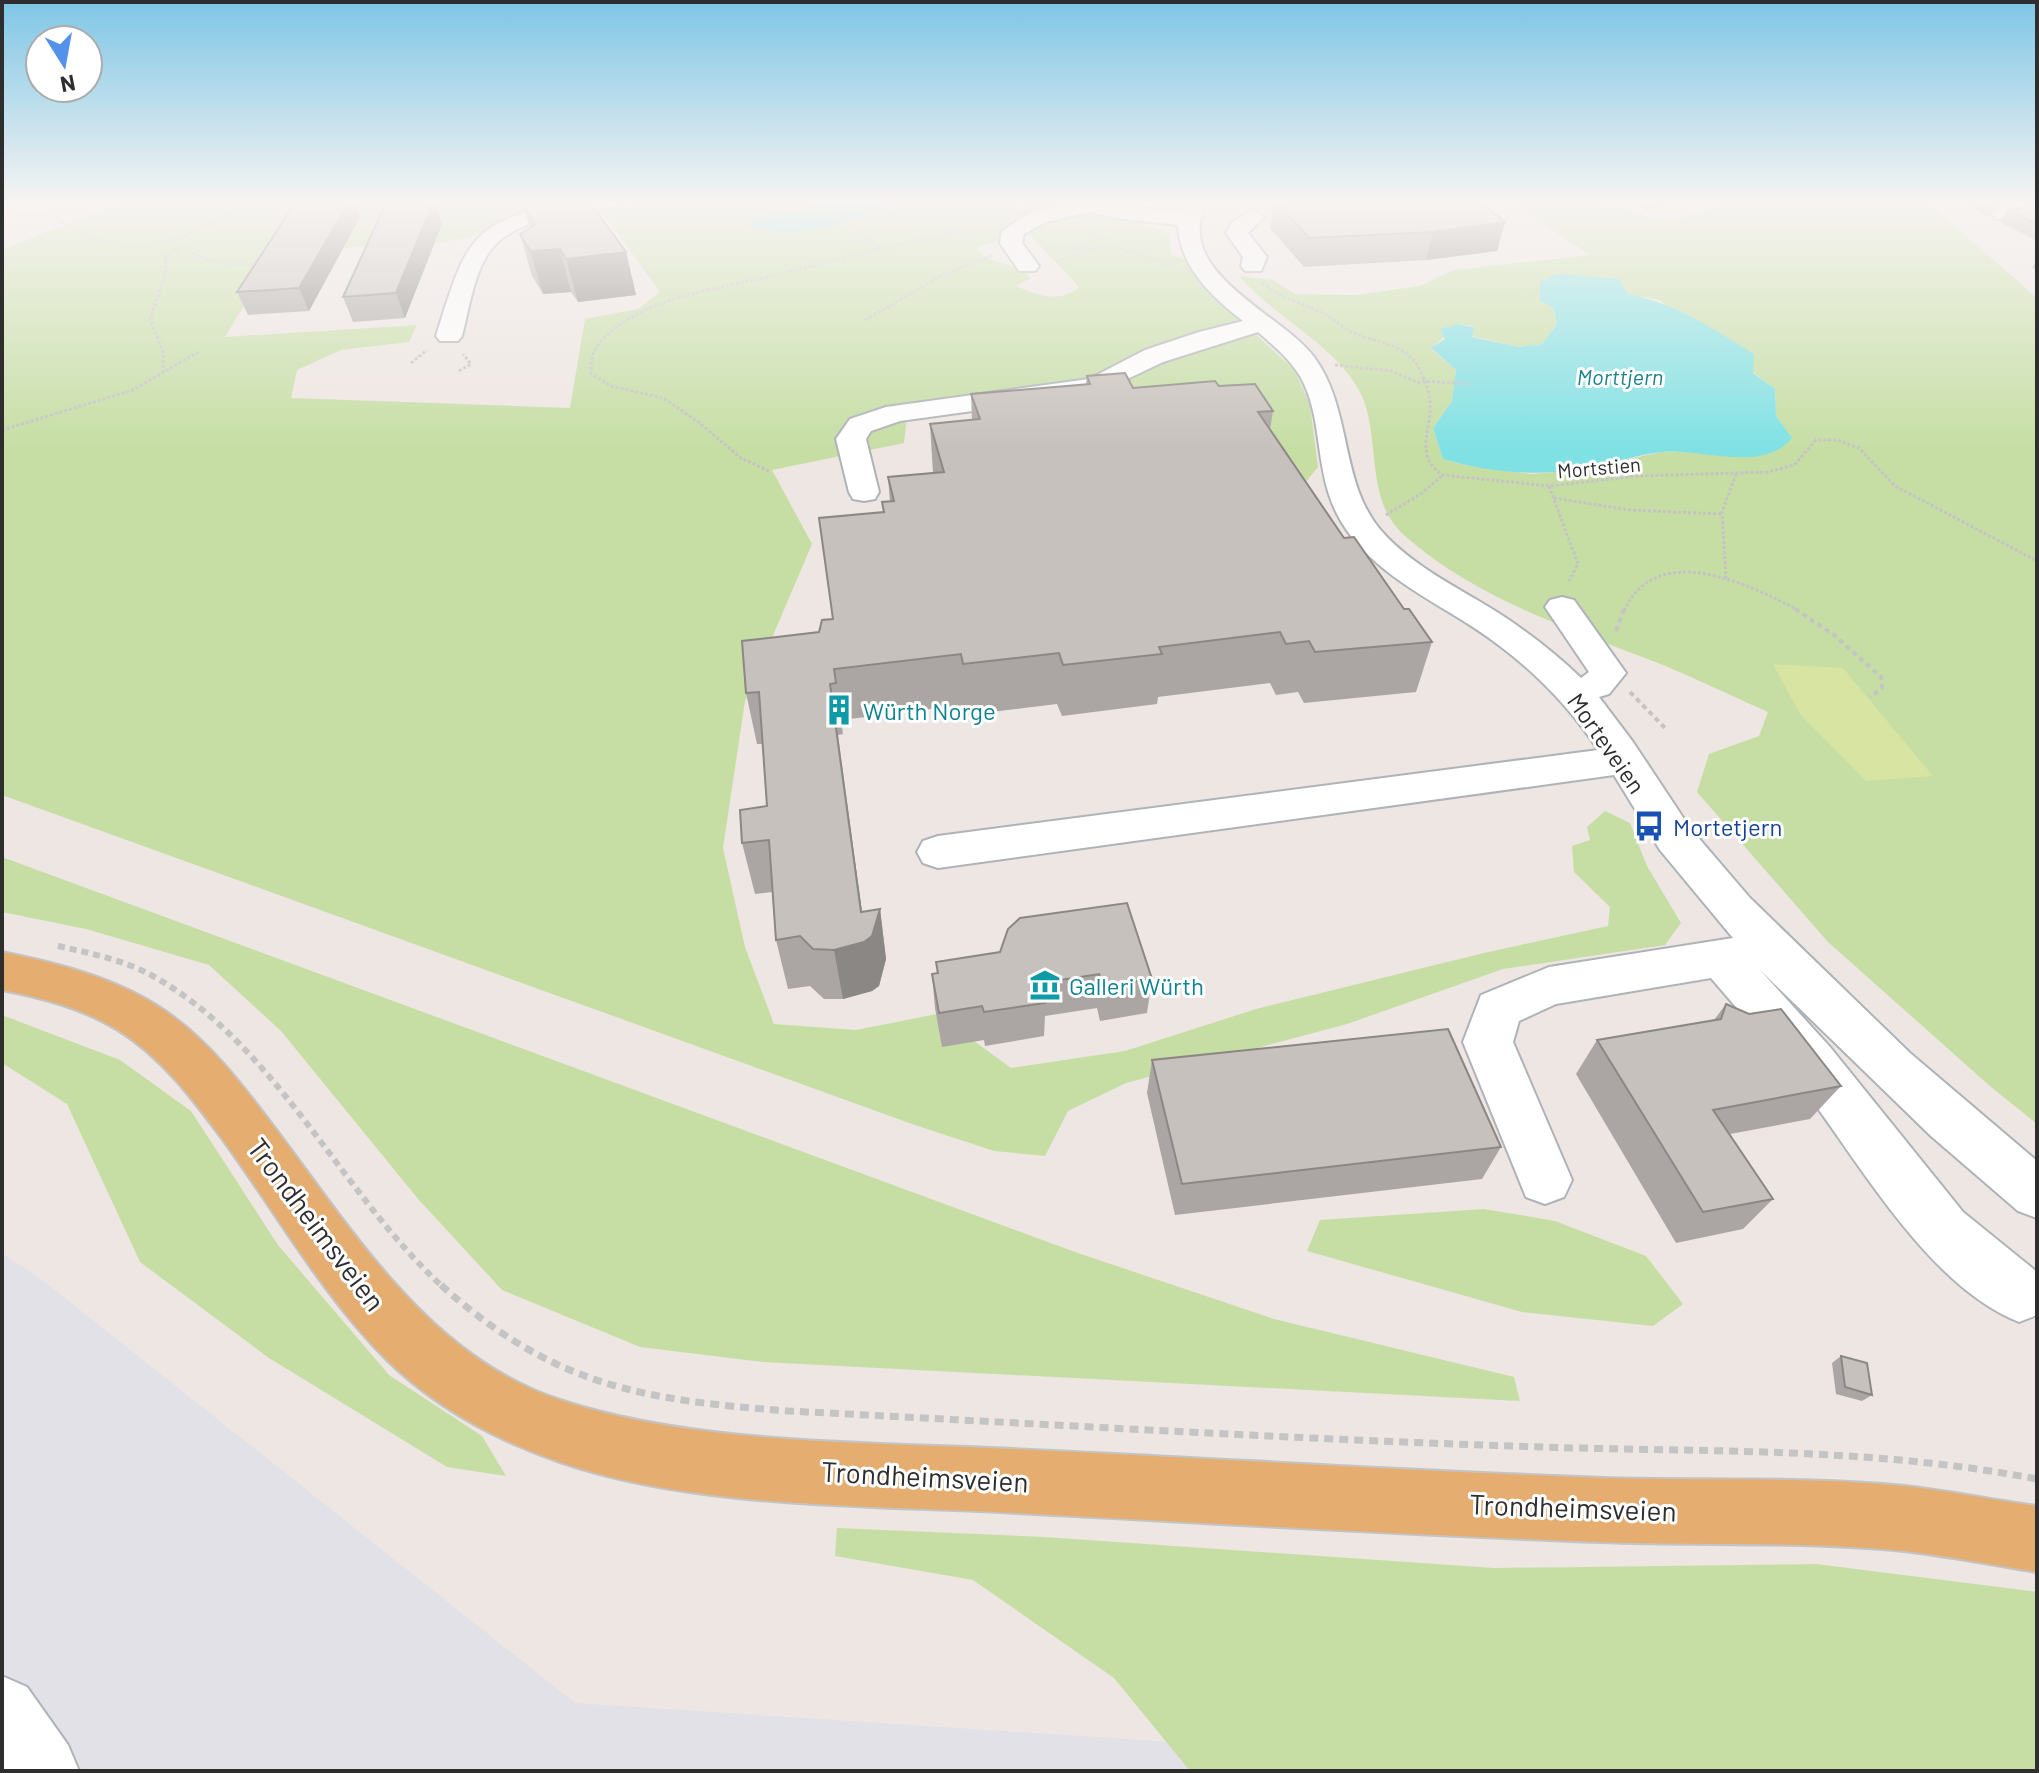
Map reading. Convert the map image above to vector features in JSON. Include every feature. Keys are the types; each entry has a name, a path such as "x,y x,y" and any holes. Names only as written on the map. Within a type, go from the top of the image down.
{"main road":[{"name":"Trondheimsveien","path":"2,971 90,995 119,1007 164,1037 202,1075 344,1263 409,1339 473,1390 525,1417 601,1446 733,1464 819,1471 1603,1510 1822,1514 1905,1519 2037,1539"}],"street":[{"path":"438,353 465,283"},
{"name":"Morteveien","path":"1216,283 1223,292 1295,351 1315,376 1323,398 1338,485 1348,509 1364,532 1402,567 1518,642 1573,692 1597,721 1673,837 1709,882 1891,1067 2037,1193"},
{"path":"864,492 851,439 860,425 914,409 1085,389 1112,380 1162,353 1261,324"},
{"path":"1562,607 1607,670 1596,686 1573,692"},
{"path":"938,852 1623,760"},
{"path":"1545,1180 1488,1042 1498,1009 1549,986 1773,950"},
{"path":"1722,959 1812,1062 1943,1230 2019,1294"},
{"path":"2,1712 42,1771"}],"path":[{"path":"163,283 150,319 163,352 163,374"},
{"path":"744,283 671,301 615,329 596,346 588,361 591,374 611,386 663,398 697,421 741,458 769,471"},
{"path":"865,320 906,298 926,283"},
{"path":"1265,283 1271,290 1326,315 1351,332 1404,353 1416,362 1429,394 1426,460 1434,471 1443,475 1404,505 1378,519"},
{"path":"2,430 133,390 198,352"},
{"path":"1326,365 1391,371 1422,383 1471,384"},
{"name":"Mortstien","path":"1443,475 1549,486 1638,476 1768,472 1794,465 1816,440 1850,444 1866,452 1878,470 1895,486 2037,561"},
{"path":"1726,579 1721,514 1723,492 1736,474"},
{"path":"1549,486 1578,564 1569,577 1562,607"},
{"path":"1554,498 1629,510 1721,514"},
{"path":"1665,728 1607,670 1629,598 1648,581 1673,573 1726,579 1780,601 1847,645 1881,677 1882,688 1870,697"},
{"path":"54,945 133,967 155,977 202,1009 262,1070 393,1234 453,1299 510,1343 543,1362 620,1388 741,1406 1397,1442 1820,1452 1899,1457 1991,1469 2037,1479"}],"shaded area":[{"path":"2,1253 41,1279 575,1703 1618,1771 2,1771"}],"green space":[{"path":"2,283 258,283 225,337 417,325 409,342 341,350 297,370 291,398 570,408 585,319 638,309 660,292 653,283 1022,283 1016,286 1056,297 1079,287 1075,283 1204,283 1214,297 1294,369 1310,405 1318,467 1304,484 1089,393 908,408 904,443 772,470 812,544 745,701 723,848 745,947 774,1024 856,1030 937,1014 1011,1068 1125,1051 1256,1009 1608,926 1610,907 1574,872 1572,846 1590,840 1587,827 1605,811 1630,823 1647,866 1681,923 1665,945 1503,969 1347,1024 1126,1083 1068,1111 1045,1156 994,1151 912,1124 2,795"},
{"path":"1246,283 1277,283 1295,294 1356,295 1427,283 2020,283 2037,298 2037,1124 1828,942 1697,792 1709,754 1759,736 1768,712 1493,595 1432,557 1404,535 1384,507 1369,421 1356,385 1327,351","holes":["1628,294 1659,300 1775,389 1776,416 1691,451 1661,452 1578,470 1532,474 1464,465 1443,459 1433,428 1452,401 1456,370 1431,349 1458,324 1474,326 1471,336 1519,347 1542,344 1557,324 1553,307"]},
{"path":"1773,664 1843,668 1933,776 1866,781 1800,714"},
{"path":"2,857 1075,1252 1274,1319 1514,1377 1520,1401 763,1362 640,1347 502,1290 419,1200 281,1031 209,965 86,929 2,912"},
{"path":"2,1015 120,1060 191,1111 278,1245 389,1375 482,1436 506,1476 447,1467 269,1358 140,1262 67,1104 2,1063"},
{"path":"1484,1209 1555,1221 1646,1256 1683,1304 1653,1326 1522,1312 1307,1251 1320,1220"},
{"path":"837,1528 1044,1537 1494,1568 1816,1564 2037,1592 2037,1771 1190,1771 1114,1678 973,1580 835,1556"}],"water":[{"name":"Morttjern","path":"1540,283 1621,283 1628,294 1663,304 1708,326 1754,354 1753,373 1775,389 1776,416 1792,438 1765,455 1731,457 1662,452 1588,468 1544,473 1510,472 1443,459 1433,428 1452,401 1456,370 1431,348 1445,339 1440,329 1458,324 1474,327 1472,337 1519,347 1542,344 1557,324 1553,307 1540,301"}],"building":[{"path":"243,283 302,283 299,288 237,292"},
{"path":"350,283 400,283 396,293 343,297"},
{"name":"Würth Norge","path":"1125,373 1133,388 1215,381 1219,386 1255,384 1273,411 1258,412 1344,538 1354,537 1404,609 1409,609 1432,642 1315,652 1309,641 1286,644 1280,632 1159,647 1162,654 1063,665 1059,653 963,664 961,654 834,669 836,683 830,684 861,912 880,909 872,936 864,942 834,950 813,949 800,936 776,940 769,840 742,843 740,810 767,806 759,692 746,693 742,641 819,632 822,620 833,619 819,518 884,512 882,502 894,501 888,477 944,472 930,424 980,419 971,394 1090,384 1087,376"},
{"path":"1127,903 1152,979 1103,986 1099,974 1040,983 1045,1003 984,1012 982,1006 939,1013 932,974 938,973 936,962 1000,952 1008,929 1020,918"},
{"path":"1726,1004 1749,1014 1781,1009 1841,1086 1713,1110 1773,1199 1703,1212 1597,1040 1721,1019"},
{"path":"1448,1029 1501,1147 1182,1184 1152,1060"},
{"path":"1841,1356 1867,1363 1872,1395 1845,1387"}],"place":[{"name":"Würth Norge","path":"839,710"},
{"name":"Mortetjern","path":"1649,826"},
{"name":"Galleri Würth","path":"1045,985"}]}
